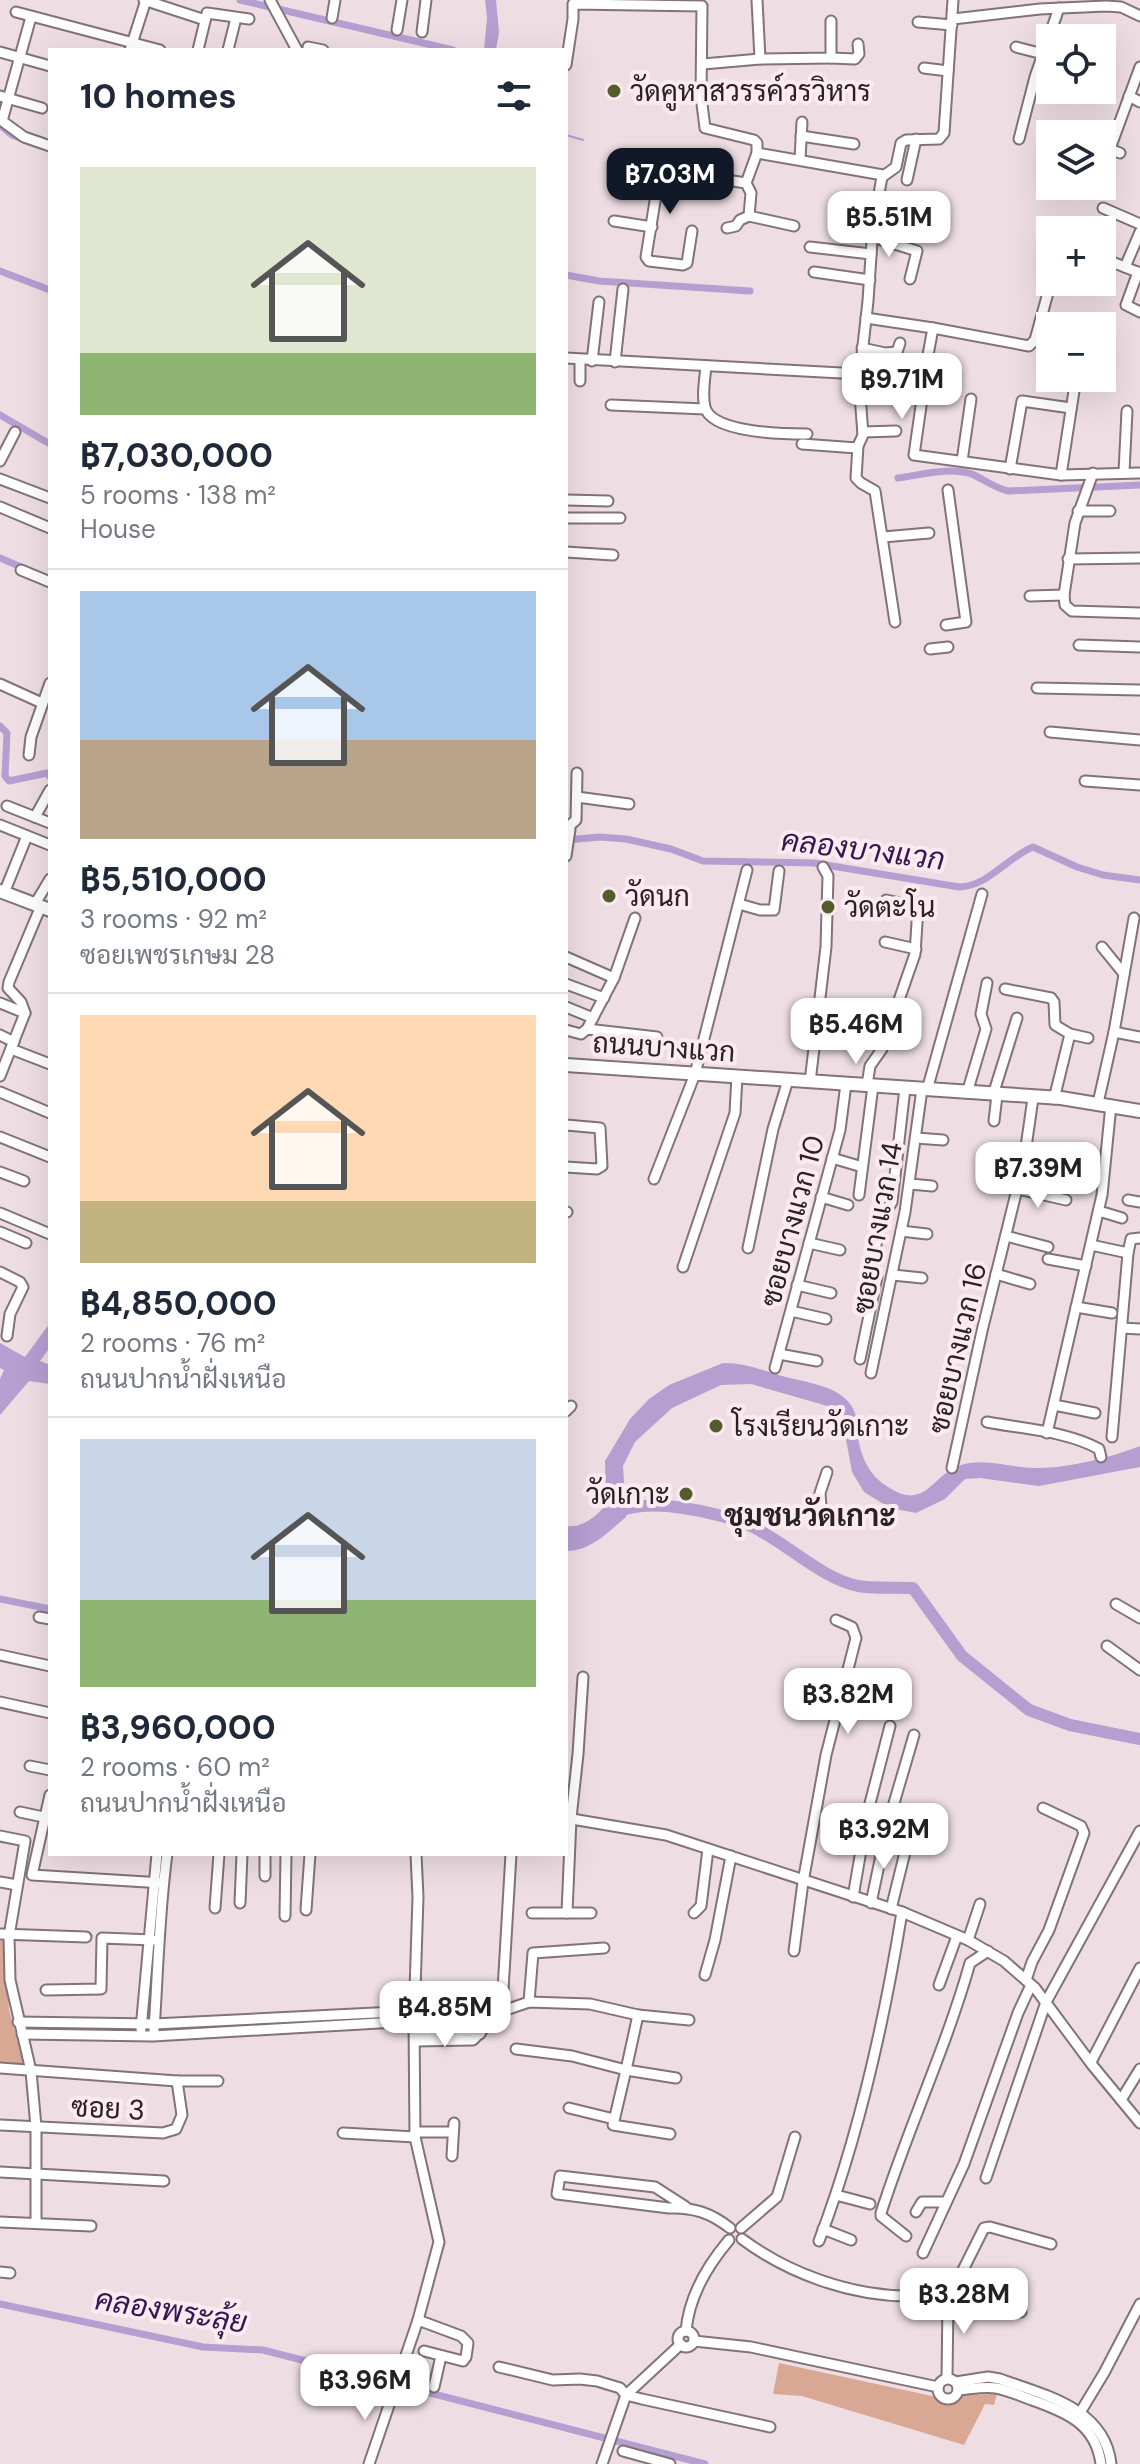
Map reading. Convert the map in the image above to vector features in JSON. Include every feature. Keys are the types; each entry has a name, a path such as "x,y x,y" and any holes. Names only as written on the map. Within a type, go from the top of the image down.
{"main road":[{"path":"2,892 42,907"},
{"name":"ถนนบางแวก","path":"568,1065 1054,1099 1140,1111"}],"street":[{"path":"16,12 131,46 145,0 205,20"},
{"path":"270,0 296,48"},
{"path":"332,18 335,0"},
{"path":"397,30 402,0"},
{"path":"422,32 426,0"},
{"path":"757,0 760,59"},
{"path":"757,153 883,175 896,167 903,141 943,137 953,0"},
{"path":"568,52 573,4 668,3 702,6 701,96 705,128 757,143 757,153 746,183 751,193 749,216"},
{"path":"918,22 952,22 1111,3 1140,16"},
{"path":"1053,24 1059,8"},
{"path":"198,48 207,13 249,19"},
{"path":"31,17 4,97 3,123 24,137 48,145"},
{"path":"228,48 236,18"},
{"path":"831,21 831,58"},
{"path":"703,64 760,59 857,57 858,44"},
{"path":"308,47 313,48"},
{"path":"1016,47 1036,52"},
{"path":"0,52 48,65"},
{"path":"1120,153 1112,150 1111,146 1140,67"},
{"path":"924,68 948,71"},
{"path":"1019,139 1036,79"},
{"path":"1129,96 1140,102"},
{"path":"4,97 42,108"},
{"path":"800,159 802,122"},
{"path":"801,136 854,144"},
{"path":"907,180 916,139"},
{"path":"692,231 689,260 683,265 648,260 660,170 746,183"},
{"path":"883,175 872,237 862,348 863,432 857,448 856,478 875,491 895,622"},
{"path":"1103,208 1140,224"},
{"path":"727,228 736,226 749,216 794,226"},
{"path":"614,221 652,227"},
{"path":"1125,267 1140,232"},
{"path":"872,237 917,251 910,279"},
{"path":"810,247 871,254"},
{"path":"1116,263 1139,272 1126,305 1140,312"},
{"path":"814,272 870,280"},
{"path":"615,362 623,289"},
{"path":"592,361 599,302"},
{"path":"866,318 1026,347 1031,346 1036,336"},
{"path":"568,358 860,374 919,386 923,382 933,328"},
{"path":"862,348 892,354 897,352 900,343"},
{"path":"580,360 580,381"},
{"path":"706,366 705,409 724,423 756,432 857,448"},
{"path":"923,392 914,455 1061,475 1091,477 1140,473"},
{"path":"1061,475 1074,392"},
{"path":"962,461 971,399"},
{"path":"1010,469 1022,401 1071,408"},
{"path":"611,405 705,409"},
{"path":"1124,472 1127,411"},
{"path":"863,432 896,431"},
{"path":"0,461 15,432"},
{"path":"1091,477 1078,511 1068,559 1065,605 1072,611 1140,613"},
{"path":"0,479 48,497"},
{"path":"946,625 966,622 948,490"},
{"path":"568,500 608,501"},
{"path":"0,507 48,527"},
{"path":"1078,511 1110,511"},
{"path":"568,518 620,518"},
{"path":"883,537 929,533"},
{"path":"568,552 613,555"},
{"path":"1068,559 1140,558"},
{"path":"21,570 48,581"},
{"path":"1030,596 1064,595"},
{"path":"1079,645 1140,647"},
{"path":"930,649 948,647"},
{"path":"0,684 42,703"},
{"path":"29,755 31,737 48,688"},
{"path":"1037,688 1140,690"},
{"path":"1050,732 1140,740"},
{"path":"568,837 569,827 576,820 577,773"},
{"path":"1085,781 1140,785"},
{"path":"577,797 629,804"},
{"path":"2,892 42,820 48,798"},
{"path":"7,806 42,820"},
{"path":"0,825 48,844"},
{"path":"810,1082 828,913 828,876 823,867"},
{"path":"654,1179 695,1074 747,870"},
{"path":"739,904 774,910 779,871"},
{"path":"0,1076 25,1013 21,1002 8,988 48,886"},
{"name":"ซอยบางแวก 14","path":"871,1373 893,1275 924,1090 982,894"},
{"path":"859,1195 870,1066 882,1049 916,949 918,907 886,900"},
{"path":"568,1031 581,1034 587,1029 614,978 635,918"},
{"path":"1098,1103 1134,918"},
{"path":"885,942 916,949"},
{"path":"1102,947 1124,974"},
{"path":"568,958 614,978"},
{"path":"967,1093 986,1029 981,1014 987,983"},
{"path":"568,985 604,998"},
{"path":"1005,989 1051,998 1055,1006 1055,1025 1070,1034 1088,1038"},
{"path":"0,1003 25,1013"},
{"path":"568,1008 593,1018"},
{"path":"994,1121 995,1095 1017,1018"},
{"path":"817,1028 850,1032"},
{"path":"587,1029 657,1037"},
{"path":"1114,1032 1140,1037"},
{"path":"1054,1099 1070,1034"},
{"path":"0,1035 48,1063"},
{"path":"683,1267 735,1113 737,1076"},
{"path":"748,1248 771,1138 788,1080"},
{"name":"ซอยบางแวก 10","path":"775,1368 842,1121 846,1084"},
{"path":"860,1359 877,1277 872,1259 884,1215 892,1202 905,1088"},
{"path":"0,1092 48,1112"},
{"name":"ซอยบางแวก 16","path":"952,1468 1018,1189 1033,1098"},
{"path":"1047,1433 1099,1211 1111,1105"},
{"path":"568,1125 596,1126 602,1132 601,1168 568,1167"},
{"path":"0,1137 48,1156"},
{"path":"916,1138 943,1140"},
{"path":"832,1158 859,1166"},
{"path":"1024,1161 1044,1165"},
{"path":"0,1172 24,1181"},
{"path":"910,1184 932,1186"},
{"path":"1018,1189 1066,1200"},
{"path":"821,1197 848,1205"},
{"path":"1128,1200 1140,1202"},
{"path":"1099,1211 1122,1218"},
{"path":"0,1213 48,1233"},
{"path":"901,1231 927,1234"},
{"path":"0,1232 26,1243"},
{"path":"1006,1236 1048,1247"},
{"path":"1112,1437 1126,1267 1131,1239 1140,1238"},
{"path":"809,1243 840,1250"},
{"path":"1091,1245 1128,1253"},
{"path":"1048,1259 1086,1266"},
{"path":"1126,1267 1140,1269"},
{"path":"0,1272 20,1282 23,1287 10,1314 7,1336"},
{"path":"996,1274 1030,1284"},
{"path":"893,1275 922,1278"},
{"path":"797,1285 831,1293"},
{"path":"1076,1307 1112,1313"},
{"path":"791,1311 826,1319"},
{"path":"1122,1328 1140,1329"},
{"path":"779,1354 817,1361"},
{"path":"1054,1405 1095,1413"},
{"path":"987,1422 1047,1433 1097,1447 1101,1457"},
{"path":"821,1507 820,1493 827,1472"},
{"path":"1116,1604 1140,1618"},
{"path":"39,1617 48,1619"},
{"path":"794,1951 826,1755 856,1638 852,1627 836,1620"},
{"path":"1107,1646 1140,1670"},
{"path":"0,1655 48,1666"},
{"path":"583,1677 578,1754 568,1818 652,1831 902,1912 968,1940 1004,1961 1046,2002 1140,2123"},
{"path":"0,1702 48,1713"},
{"path":"853,1897 867,1815 890,1726"},
{"path":"871,1903 885,1834 914,1735"},
{"path":"30,1766 48,1770"},
{"path":"923,2253 964,2164 1018,2013 1032,1962 1049,1930 1084,1833 1081,1826 1043,1808"},
{"path":"20,1812 48,1818 32,1875 158,1883"},
{"path":"986,2178 1046,2002 1136,1844 1140,1831"},
{"path":"0,1836 25,1841 4,1935 18,2022 31,2071 36,2127 36,2223"},
{"path":"891,1909 908,1840"},
{"path":"694,1913 701,1906 708,1849"},
{"path":"153,2036 157,1856"},
{"path":"158,1883 166,1856"},
{"path":"215,1908 219,1856"},
{"path":"240,1903 242,1856"},
{"path":"265,1856 265,1876"},
{"path":"285,1916 286,1856"},
{"path":"306,1910 310,1856"},
{"path":"369,2464 418,2320 439,2242 415,2134 416,1856"},
{"path":"503,1990 511,1856"},
{"path":"567,1913 568,1856"},
{"path":"705,1975 731,1856"},
{"path":"0,1882 17,1885"},
{"path":"968,1940 980,1904"},
{"path":"819,2241 836,2195 890,1989 902,1912"},
{"path":"532,1913 591,1913"},
{"path":"4,1935 86,1937"},
{"path":"939,1985 957,1936"},
{"path":"46,1990 101,1989 102,1938 153,1940"},
{"path":"529,2002 533,1953 604,1948"},
{"path":"906,2236 881,2213 958,2006 970,1963 988,1951"},
{"path":"1091,2062 1140,1968"},
{"path":"141,2036 142,1996 153,1972"},
{"path":"415,2037 472,2031 480,2034 489,2023 485,2016 488,2010 500,2012 529,2002 590,2004 638,2015 689,2020"},
{"path":"638,2015 613,2125 670,2134"},
{"path":"18,2022 154,2024 415,2016"},
{"path":"22,2034 153,2036 273,2022"},
{"path":"516,2049 572,2056 626,2070 676,2078"},
{"path":"0,2068 177,2081 218,2081"},
{"path":"1121,2100 1140,2069"},
{"name":"ซอย 3","path":"36,2127 163,2133 176,2129 182,2115 177,2081"},
{"path":"569,2108 614,2119"},
{"path":"0,2125 36,2127"},
{"path":"343,2133 415,2134 454,2128 452,2156"},
{"path":"686,2331 688,2313 706,2269 729,2240 736,2242 737,2232 777,2197 795,2137"},
{"path":"0,2172 164,2181"},
{"path":"686,2207 669,2208 557,2194 560,2176 655,2187 686,2207 711,2215 808,2277 847,2287 913,2296 955,2287 1021,2312"},
{"path":"606,2201 607,2180"},
{"path":"836,2195 870,2204"},
{"path":"916,2212 922,2202 946,2202"},
{"path":"0,2222 91,2226"},
{"path":"1051,2244 984,2228 948,2300 954,2383 954,2397 947,2399 940,2395 938,2387 941,2380 954,2383 988,2377 1069,2404 1108,2448 1111,2464"},
{"path":"823,2229 851,2240"},
{"path":"1079,2415 1140,2304"},
{"path":"418,2320 466,2339 468,2343 463,2361 424,2351"},
{"path":"686,2331 692,2334 694,2341"},
{"path":"681,2344 679,2335 686,2331"},
{"path":"681,2344 688,2346 694,2341 751,2347 938,2387"},
{"path":"602,2464 626,2395 681,2344"},
{"path":"434,2387 441,2356"},
{"path":"499,2367 553,2380 597,2381 620,2388 626,2395 770,2427"},
{"path":"1079,2415 1099,2452 1101,2464"},
{"path":"623,2451 670,2464"}],"shaded area":[{"path":"485,0 496,0 499,32 496,48 484,48"},
{"path":"48,1326 48,1350 40,1361 48,1364 48,1384 29,1381 0,1415 0,1379 4,1370 0,1368 0,1343 25,1357"},
{"path":"723,1363 746,1366 834,1391 843,1396 855,1413 859,1445 867,1466 882,1483 901,1494 920,1493 951,1470 971,1463 1051,1468 1090,1461 1140,1446 1140,1467 1039,1486 980,1478 965,1479 945,1499 916,1513 890,1508 864,1492 852,1472 842,1418 831,1407 751,1384 721,1385 672,1408 635,1442 623,1466 626,1517 591,1544 568,1551 568,1526 583,1523 606,1505 605,1461 630,1419 649,1399 669,1385"},
{"path":"0,1941 3,1941 9,2010 25,2067 0,2065"},
{"path":"779,2363 943,2401 955,2402 961,2395 997,2394 994,2405 985,2404 964,2445 802,2396 773,2394"}],"waterway":[{"path":"240,0 444,48"},
{"path":"0,125 12,135 25,140"},
{"path":"568,136 583,140"},
{"path":"0,271 48,289"},
{"path":"568,275 599,281 750,291"},
{"path":"0,415 48,443"},
{"path":"898,478 936,472 965,472 1008,491 1140,485"},
{"path":"0,558 26,569"},
{"path":"0,726 7,733 5,776 9,781 48,774"},
{"name":"คลองบางแวก","path":"568,840 626,839 671,849 703,861 814,863 959,887 979,882 1033,847 1077,867 1103,875 1140,880"},
{"path":"615,1515 642,1506 702,1511 751,1526 844,1582 865,1587 913,1588 962,1656 1029,1710 1070,1725 1140,1739"},
{"path":"0,1599 48,1609"},
{"name":"คลองพระลุ้ย","path":"0,2304 203,2347 263,2350 705,2464"}],"place":[{"name":"วัดคูหาสวรรค์วรวิหาร","path":"614,91"},
{"name":"วัดนก","path":"609,896"},
{"name":"วัดตะโน","path":"828,907"},
{"name":"โรงเรียนวัดเกาะ","path":"716,1426"},
{"name":"วัดเกาะ","path":"686,1494"}],"district":[{"name":"ชุมชนวัดเกาะ","path":"810,1516"}]}
